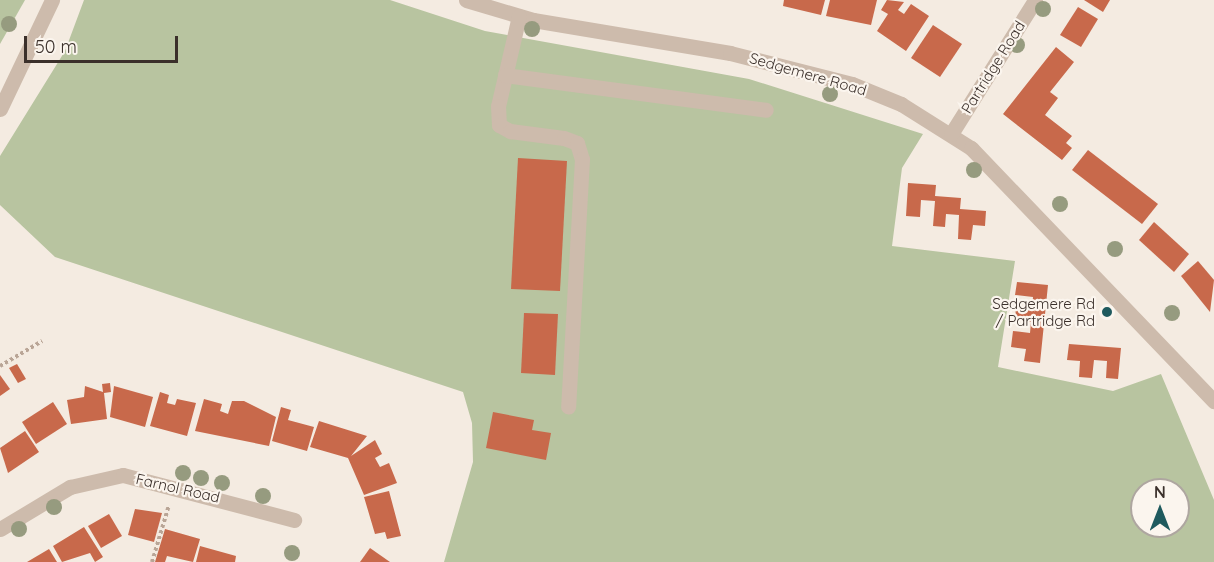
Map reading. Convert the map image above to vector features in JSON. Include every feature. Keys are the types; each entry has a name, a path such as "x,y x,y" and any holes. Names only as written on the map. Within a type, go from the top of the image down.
{"street":[{"path":"0,109 52,0"},
{"name":"Sedgemere Road","path":"466,0 519,16 730,53 852,84 902,104 951,134 1169,348 1214,401"},
{"name":"Partridge Road","path":"951,134 1032,1"},
{"path":"519,16 505,75 499,125 510,131 564,138 577,143 582,159 568,408"},
{"path":"505,75 766,110"},
{"name":"Farnol Road","path":"0,529 70,487 95,479 123,475 175,486 294,520"}],"path":[{"path":"0,366 42,341"},
{"path":"152,562 175,486"}],"green space":[{"path":"0,0 25,0 0,44"},
{"path":"84,0 390,0 485,31 749,79 923,134 902,168 892,246 1015,261 998,367 1113,391 1161,374 1214,500 1214,562 444,562 473,462 472,423 463,392 55,257 0,205 0,156 65,51"}],"building":[{"path":"784,0 825,0 821,15 783,6"},
{"path":"830,0 877,0 871,25 826,16"},
{"path":"887,0 904,2 898,10 904,14 911,4 929,16 906,51 877,31 888,14 881,10"},
{"path":"1084,0 1110,0 1103,12"},
{"path":"1078,7 1098,19 1081,47 1060,35"},
{"path":"933,25 962,44 940,77 911,58"},
{"path":"1056,47 1074,62 1050,92 1058,98 1045,115 1072,136 1066,143 1072,148 1062,160 1003,114"},
{"path":"1088,150 1158,204 1142,224 1072,170"},
{"path":"518,158 567,161 560,291 511,289"},
{"path":"908,183 936,185 935,196 961,198 960,209 986,211 985,226 973,225 971,240 958,239 959,215 946,214 945,227 933,226 935,201 921,200 920,217 906,216"},
{"path":"1154,222 1189,254 1174,272 1139,240"},
{"path":"1198,261 1214,280 1210,312 1181,276"},
{"path":"1017,282 1048,285 1040,363 1024,361 1026,349 1011,347 1013,331 1030,333 1031,322 1015,320 1016,307 1032,309 1033,297 1015,295"},
{"path":"524,313 558,314 555,375 521,373"},
{"path":"1069,344 1121,348 1118,379 1106,378 1107,361 1094,360 1092,378 1079,377 1080,361 1067,360"},
{"path":"17,364 26,379 18,383 9,368"},
{"path":"0,375 10,389 0,396"},
{"path":"110,383 111,392 104,393 107,419 71,424 67,400 84,397 85,386 103,392 102,384"},
{"path":"114,386 153,397 145,427 110,417"},
{"path":"160,392 169,395 167,403 175,405 177,399 196,403 187,436 150,426"},
{"path":"204,399 222,404 220,411 228,414 232,401 244,401 276,417 269,446 195,431"},
{"path":"53,402 67,424 36,444 22,422"},
{"path":"281,407 291,410 288,420 314,427 307,451 272,441"},
{"path":"493,412 534,420 532,430 551,433 546,460 486,448"},
{"path":"319,421 367,436 351,456 375,440 382,454 375,458 380,467 389,463 397,483 364,495 348,458 310,447"},
{"path":"25,431 39,452 8,473 0,448"},
{"path":"389,491 401,536 387,539 385,532 375,534 364,497"},
{"path":"135,509 162,513 154,542 128,535"},
{"path":"109,514 122,536 101,548 88,526"},
{"path":"84,527 103,557 95,562 90,553 62,562 53,546"},
{"path":"165,529 200,539 193,562 167,556 165,562 155,562"},
{"path":"200,546 236,556 235,562 196,562"},
{"path":"370,548 390,562 360,562"},
{"path":"49,549 57,562 27,562"}],"place":[{"name":"Sedgemere Rd / Partridge Rd","path":"1107,312"}]}
